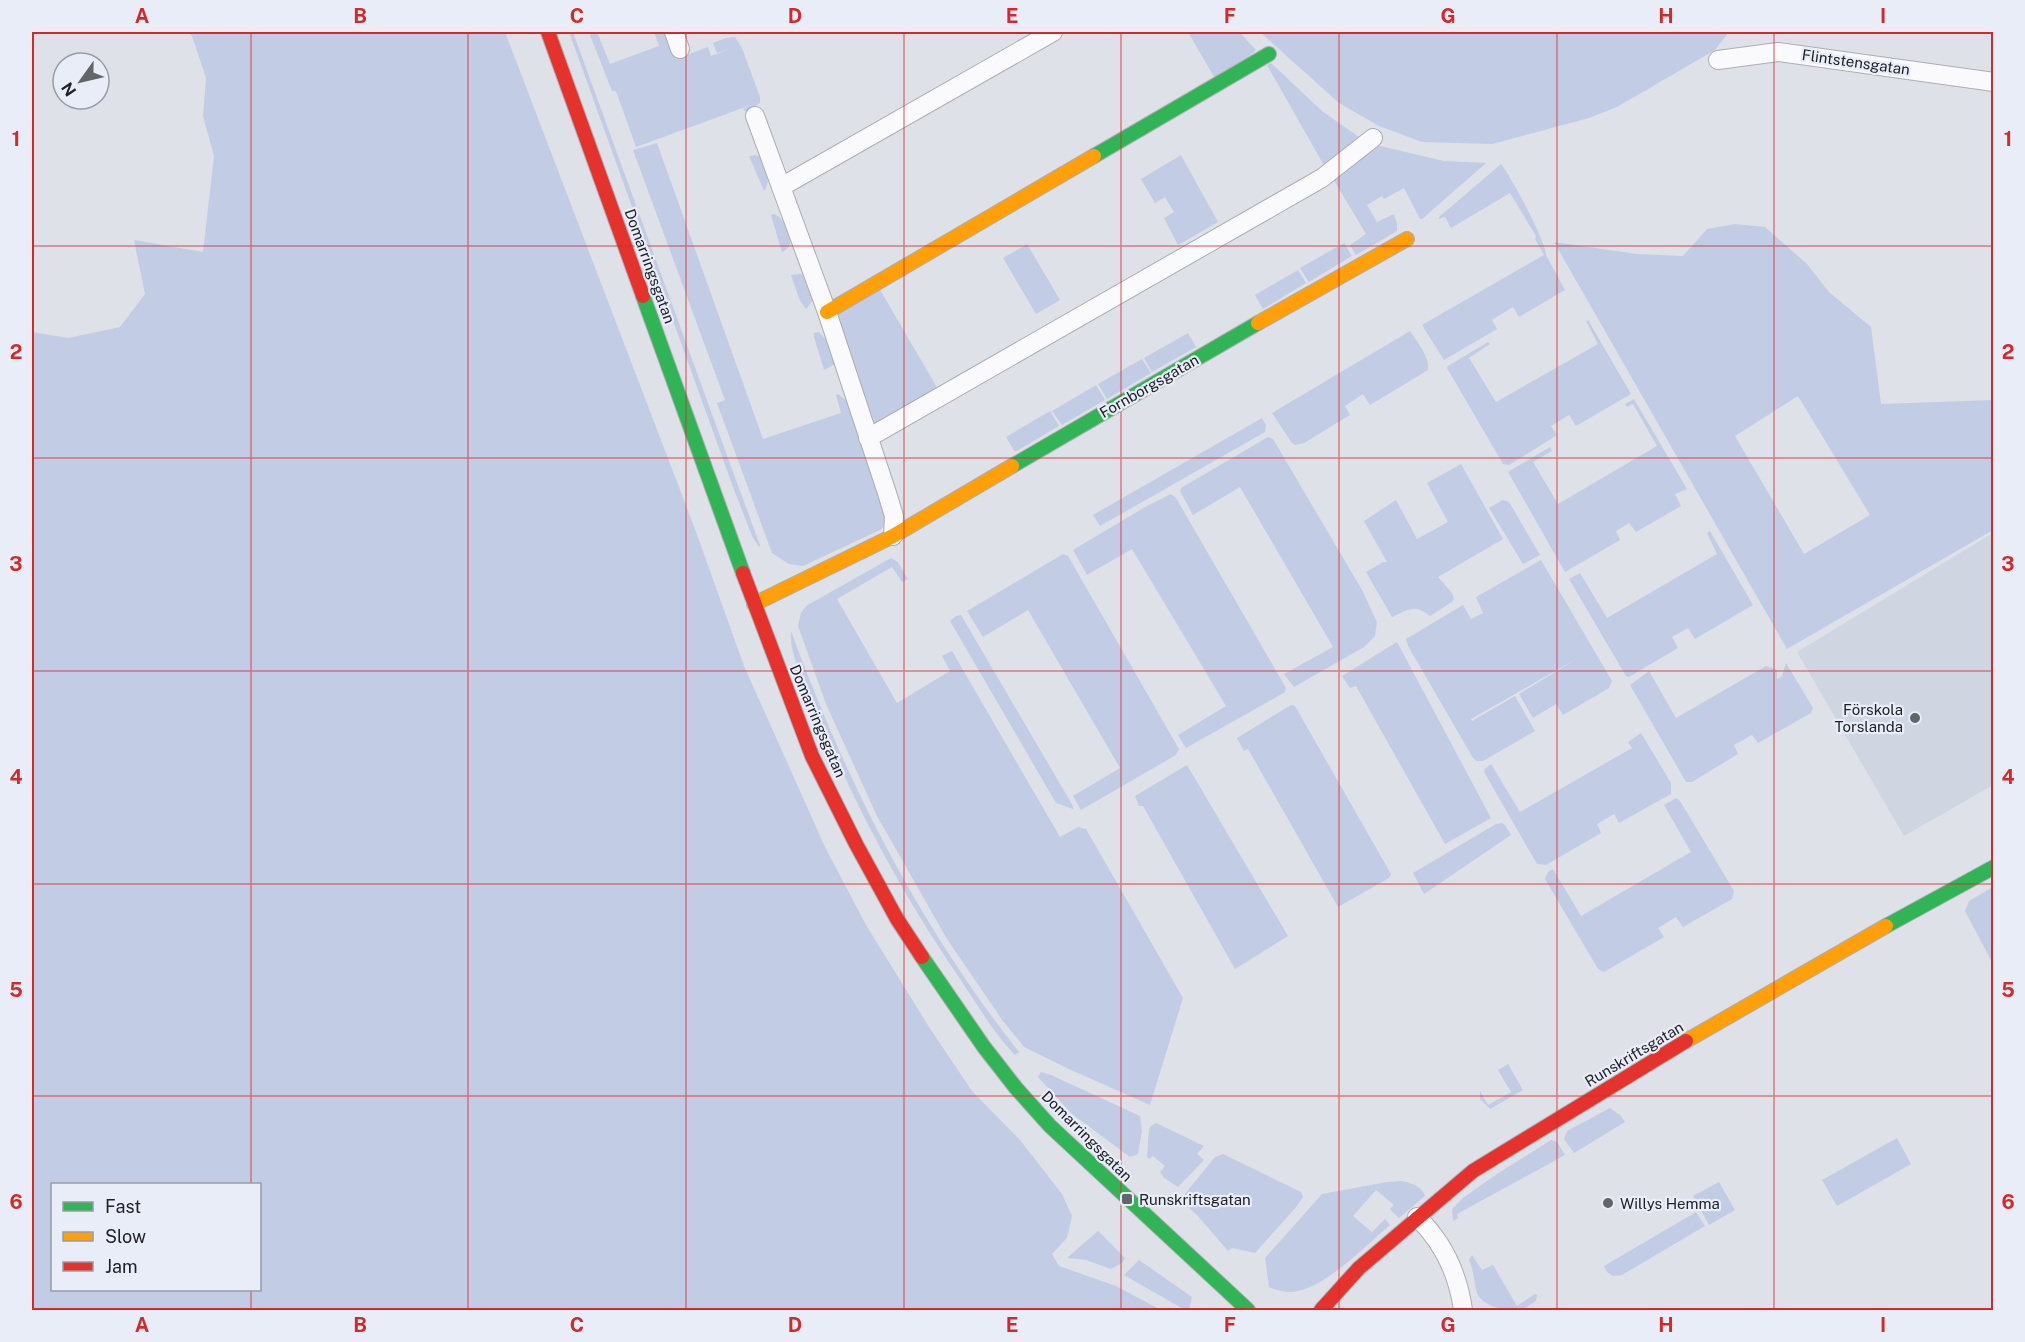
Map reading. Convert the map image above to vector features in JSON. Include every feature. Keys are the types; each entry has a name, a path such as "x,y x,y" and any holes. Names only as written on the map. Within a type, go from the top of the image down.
{"street":[{"name":"Domarringsgatan","path":"548,32 754,604 812,756 897,919 947,996 984,1047 1050,1126 1248,1311"},
{"path":"781,188 1053,32"},
{"name":"Flintstensgatan","path":"1718,60 1778,51 1994,82"},
{"path":"827,312 1269,54"},
{"path":"755,116 827,312 894,516 893,536"},
{"path":"868,438 1322,178 1373,138"},
{"name":"Fornborgsgatan","path":"754,604 893,536 1221,343 1407,239"},
{"name":"Runskriftsgatan","path":"1321,1311 1359,1268 1473,1172 1646,1064 1845,949 1994,867"},
{"path":"1417,1217 1428,1228 1449,1258 1461,1295 1463,1311"}],"shaded area":[{"path":"188,32 505,32 695,529 744,666 825,847 866,925 972,1091 1020,1140 1062,1194 1072,1216 1067,1238 1052,1254 1059,1266 1116,1286 1161,1310 32,1310 32,332 68,338 120,327 145,294 134,240 203,252 214,156 203,116 206,78 192,36"},
{"path":"569,32 573,32 759,547 752,536 733,487"},
{"path":"597,32 610,64 659,46 654,32 666,32 676,59 708,47 711,56 730,49 717,53 713,43 735,37 742,48 760,97 760,103 746,112 743,109 751,105 636,147 616,91 612,91 590,35"},
{"path":"1188,32 1239,32 1256,50 1217,82"},
{"path":"1260,32 1729,32 1715,50 1617,107 1589,118 1492,144 1422,142 1379,126 1339,103"},
{"path":"1271,63 1322,111 1359,137 1359,143 1326,169 1267,65"},
{"path":"657,143 763,439 841,413 836,395 838,394 848,402 883,499 885,520 882,529 803,566 789,564 772,553 717,403 725,400 633,150"},
{"path":"1376,145 1444,161 1486,163 1422,219 1404,188 1384,199 1382,196 1367,205 1377,222 1394,214 1397,231 1356,255 1350,245 1366,234 1332,177"},
{"path":"1181,155 1218,222 1178,245 1164,218 1174,212 1165,197 1155,203 1141,179"},
{"path":"749,156 761,157 767,174 764,191"},
{"path":"1501,164 1527,209 1546,255 1565,290 1519,317 1513,307 1492,320 1497,329 1444,360 1422,325 1544,255 1535,239 1536,236 1510,193 1451,228 1445,217 1439,219"},
{"path":"774,214 783,221 789,233 790,244 782,252 771,215"},
{"path":"1735,224 1765,227 1807,264 1829,292 1871,327 1881,404 1993,400 1993,530 1787,649 1554,242 1637,254 1683,256 1707,229","holes":["1798,396 1870,515 1804,554 1735,436"]},
{"path":"1344,243 1352,256 1309,282 1300,268"},
{"path":"1027,244 1060,300 1036,314 1003,258"},
{"path":"1298,270 1306,283 1263,309 1255,295"},
{"path":"801,274 805,278 812,301 806,309 800,301 791,275"},
{"path":"879,288 939,391 875,424 835,314"},
{"path":"1588,320 1631,394 1576,426 1569,415 1551,426 1557,435 1509,465 1503,464 1447,368 1448,366 1488,342 1490,344 1469,358 1496,402 1598,344 1586,321"},
{"path":"1410,331 1425,355 1428,370 1370,405 1363,394 1345,406 1350,415 1304,443 1295,445 1292,443 1272,413"},
{"path":"819,332 827,341 835,364 824,370 814,337 814,333"},
{"path":"1188,333 1196,347 1152,372 1144,358"},
{"path":"1142,359 1151,373 1107,399 1098,384"},
{"path":"1096,385 1105,400 1062,425 1052,411"},
{"path":"1634,399 1687,489 1675,494 1681,506 1636,532 1629,523 1616,531 1620,540 1565,572 1508,472 1550,447 1552,451 1533,462 1558,504 1657,446 1633,404 1627,407 1625,404"},
{"path":"1050,411 1059,426 1015,452 1006,437"},
{"path":"1262,418 1266,425 1265,432 1100,526 1093,515"},
{"path":"1268,437 1273,439 1362,590 1377,622 1375,636 1364,647 1294,687 1284,674 1333,647 1240,487 1193,515 1180,491 1181,488"},
{"path":"1461,464 1503,539 1438,577 1452,593 1454,599 1452,602 1430,616 1420,610 1411,609 1392,617 1366,572 1387,562 1364,521 1396,500 1417,539 1448,522 1427,483"},
{"path":"1171,494 1176,498 1286,688 1285,692 1280,695 1186,748 1178,735 1226,706 1132,549 1087,575 1073,550"},
{"path":"1503,500 1509,502 1540,555 1523,564 1489,508"},
{"path":"1710,531 1753,605 1695,639 1688,628 1672,637 1678,648 1629,677 1626,676 1569,579 1580,573 1607,618 1717,554 1707,533"},
{"name":"Förskola Torslanda","path":"1993,533 1993,785 1904,836 1797,652"},
{"path":"1063,554 1068,556 1179,749 1176,755 1081,810 1073,796 1120,768 1028,610 983,637 967,611"},
{"path":"891,558 898,562 908,579 902,582 892,567 837,599 897,703 950,671 942,656 952,651 1060,837 1078,827 1086,829 1183,998 1150,1105 1024,1047 1003,1021 947,939 877,816 826,704 798,626 801,613 806,606"},
{"path":"1541,560 1612,681 1609,688 1563,715 1556,704 1533,718 1519,694 1578,658 1471,719 1472,721 1515,696 1535,731 1483,761 1477,761 1473,758 1406,639 1463,605 1471,619 1483,613 1476,597"},
{"path":"961,615 1073,809 1056,803 950,621"},
{"path":"791,631 836,743 888,850 949,954 1019,1052 1015,1055 993,1029 897,879 859,807 825,733 794,656"},
{"path":"1397,642 1491,818 1445,844 1356,686 1350,688 1342,676"},
{"path":"1786,663 1813,708 1811,713 1758,743 1752,735 1734,745 1738,754 1692,782 1686,782 1630,685 1649,671 1676,718 1766,666 1777,670 1777,679 1782,676"},
{"path":"1291,705 1295,706 1391,874 1389,878 1338,907 1248,749 1244,751 1237,738"},
{"path":"1641,733 1671,783 1671,794 1619,823 1614,814 1597,824 1601,833 1546,865 1537,864 1484,772 1485,769 1491,764 1520,812 1632,748 1628,742"},
{"path":"1187,765 1288,936 1235,969 1143,806 1139,806 1135,796"},
{"path":"1676,798 1680,801 1734,891 1732,899 1683,927 1676,917 1658,928 1664,937 1604,972 1598,969 1545,879 1548,872 1553,869 1581,916 1691,852 1664,805"},
{"path":"1502,823 1511,835 1424,894 1413,873 1496,824"},
{"path":"1993,887 1993,964 1965,911 1969,901"},
{"path":"1508,1064 1523,1090 1490,1109 1480,1099 1480,1091 1488,1105 1511,1092 1498,1070"},
{"path":"1041,1072 1140,1116 1142,1131 1138,1154 1130,1157 1072,1114 1038,1077"},
{"path":"1610,1108 1625,1122 1574,1153 1564,1139 1567,1131"},
{"path":"1156,1123 1204,1146 1197,1154 1204,1160 1178,1187 1164,1178 1160,1172 1165,1166 1153,1156 1149,1159 1147,1157 1149,1129"},
{"path":"1897,1138 1911,1164 1837,1206 1822,1180"},
{"path":"1551,1140 1557,1142 1565,1155 1457,1214 1458,1218 1453,1221 1452,1209 1463,1198"},
{"path":"1223,1154 1301,1192 1303,1197 1255,1253 1232,1248 1228,1251 1197,1215 1180,1200 1215,1157"},
{"path":"1402,1181 1419,1187 1425,1196 1399,1218 1390,1209 1394,1205 1376,1190 1353,1216 1372,1232 1385,1219 1390,1225 1344,1266 1317,1284 1303,1290 1288,1292 1269,1287 1265,1258 1322,1194"},
{"path":"1719,1182 1735,1210 1709,1225 1693,1196"},
{"path":"1696,1212 1705,1226 1622,1275 1613,1276 1607,1272 1604,1266"},
{"path":"1098,1231 1125,1258 1122,1263 1111,1269 1086,1260 1067,1258"},
{"path":"1472,1255 1482,1270 1493,1265 1517,1306 1535,1294 1537,1295 1536,1301 1519,1310 1501,1309 1489,1305 1477,1293 1469,1260"},
{"path":"1139,1260 1192,1297 1189,1310 1185,1310 1124,1275"}],"traffic: fast":[{"path":"1094,156 1269,54"},
{"path":"643,296 743,573"},
{"path":"1012,466 1258,323"},
{"path":"1886,926 1994,867"},
{"path":"922,957 984,1047 1050,1126 1248,1310"}],"traffic: slow":[{"path":"827,312 1094,156"},
{"path":"1258,323 1407,239"},
{"path":"754,604 893,536 1012,466"},
{"path":"1686,1041 1886,926"}],"traffic: jam":[{"path":"548,32 643,296"},
{"path":"743,573 812,756 897,919 922,957"},
{"path":"1321,1310 1359,1268 1473,1171 1686,1041"}],"place":[{"name":"Förskola Torslanda","path":"1915,718"},
{"name":"Runskriftsgatan","path":"1127,1199"},
{"name":"Willys Hemma","path":"1608,1203"}]}
